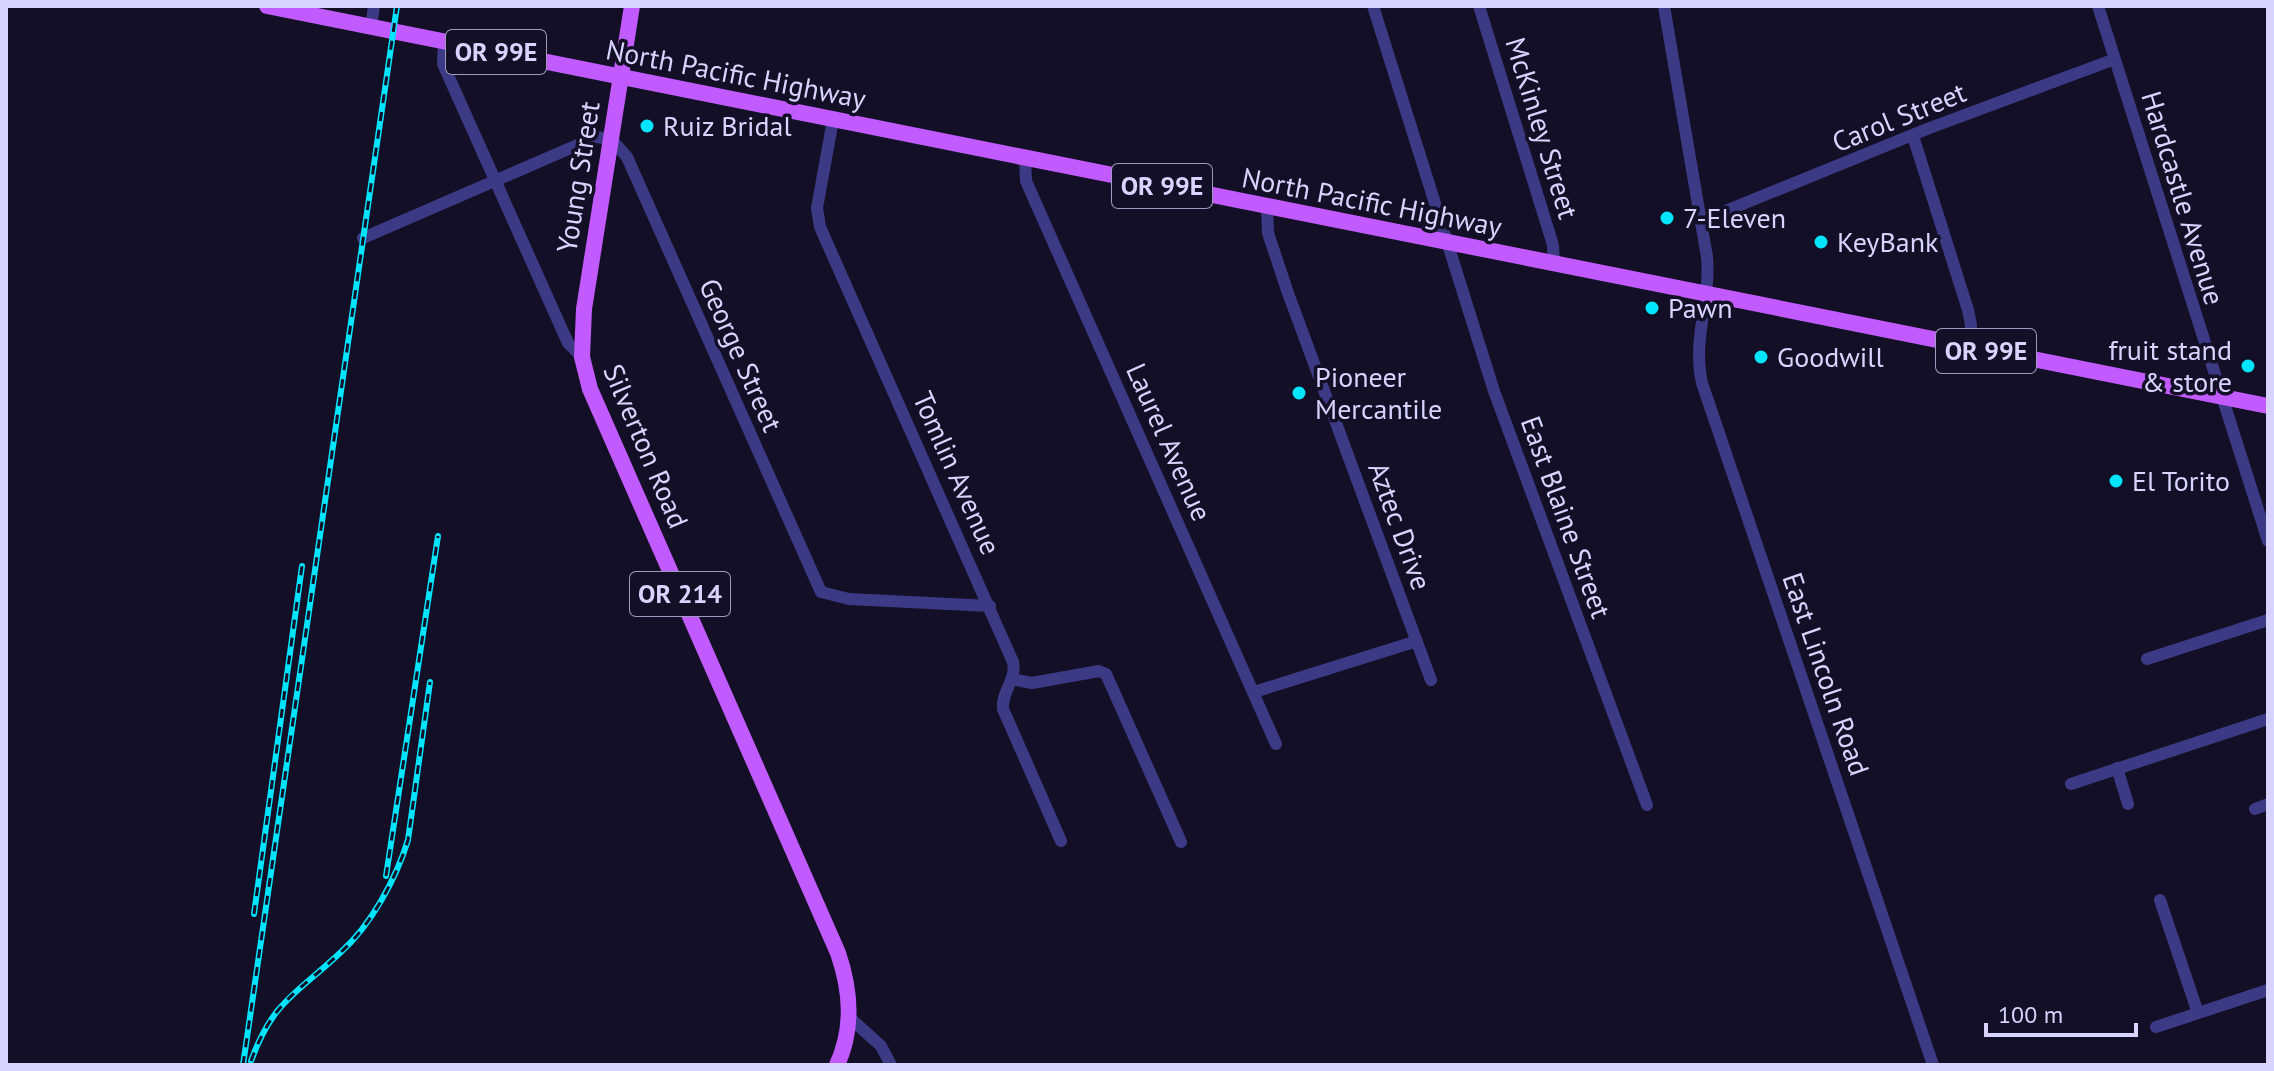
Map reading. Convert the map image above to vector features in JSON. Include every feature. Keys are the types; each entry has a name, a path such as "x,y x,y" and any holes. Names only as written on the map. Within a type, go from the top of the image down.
{"main road":[{"name":"OR 99E","path":"267,6 371,27"},
{"name":"Young Street","path":"582,357 584,309 632,6"},
{"name":"North Pacific Highway","path":"371,27 2268,406"},
{"name":"Silverton Road","path":"582,357 590,389 843,968 849,1017"},
{"name":"OR 214","path":"837,1065 849,1017"}],"street":[{"path":"371,27 374,6"},
{"name":"East Blaine Street","path":"1373,6 1494,391 1647,805"},
{"name":"McKinley Street","path":"1479,6 1553,245 1554,265"},
{"name":"East Lincoln Road","path":"1664,6 1709,271 1697,344 1698,367 1933,1065"},
{"name":"Hardcastle Avenue","path":"2098,6 2268,541"},
{"name":"Silverton Road","path":"444,41 443,64 568,343 582,357"},
{"name":"Carol Street","path":"1701,221 2115,59"},
{"name":"Tomlin Avenue","path":"833,120 817,208 820,227 1013,662 1012,679 1003,699 1005,715 1061,841"},
{"path":"1913,136 1970,319 1969,347"},
{"path":"363,238 596,137 611,139"},
{"name":"George Street","path":"611,139 627,157 823,594 849,599 990,606"},
{"name":"Laurel Avenue","path":"1025,158 1026,181 1276,744"},
{"name":"Aztec Drive","path":"1267,207 1268,233 1288,293 1431,680"},
{"path":"2147,659 2268,620"},
{"path":"1254,692 1417,641"},
{"path":"1012,679 1032,683 1099,671 1106,674 1181,842"},
{"path":"2071,784 2268,719"},
{"path":"2117,768 2128,804"},
{"path":"2160,900 2198,1013"},
{"path":"2156,1027 2268,990"},
{"path":"849,1017 881,1046 891,1065"}],"railway":[{"path":"243,1065 397,6"},
{"path":"386,876 438,536"},
{"path":"254,914 302,566"},
{"path":"251,1061 268,1024 288,999 352,941 372,915 397,870 408,840 430,682"}],"place":[{"name":"Ruiz Bridal","path":"647,126"},
{"name":"7-Eleven","path":"1667,218"},
{"name":"KeyBank","path":"1821,242"},
{"name":"Pawn","path":"1652,308"},
{"name":"Goodwill","path":"1761,357"},
{"name":"fruit stand & store","path":"2248,366"},
{"name":"Pioneer Mercantile","path":"1299,393"},
{"name":"El Torito","path":"2116,481"}]}
